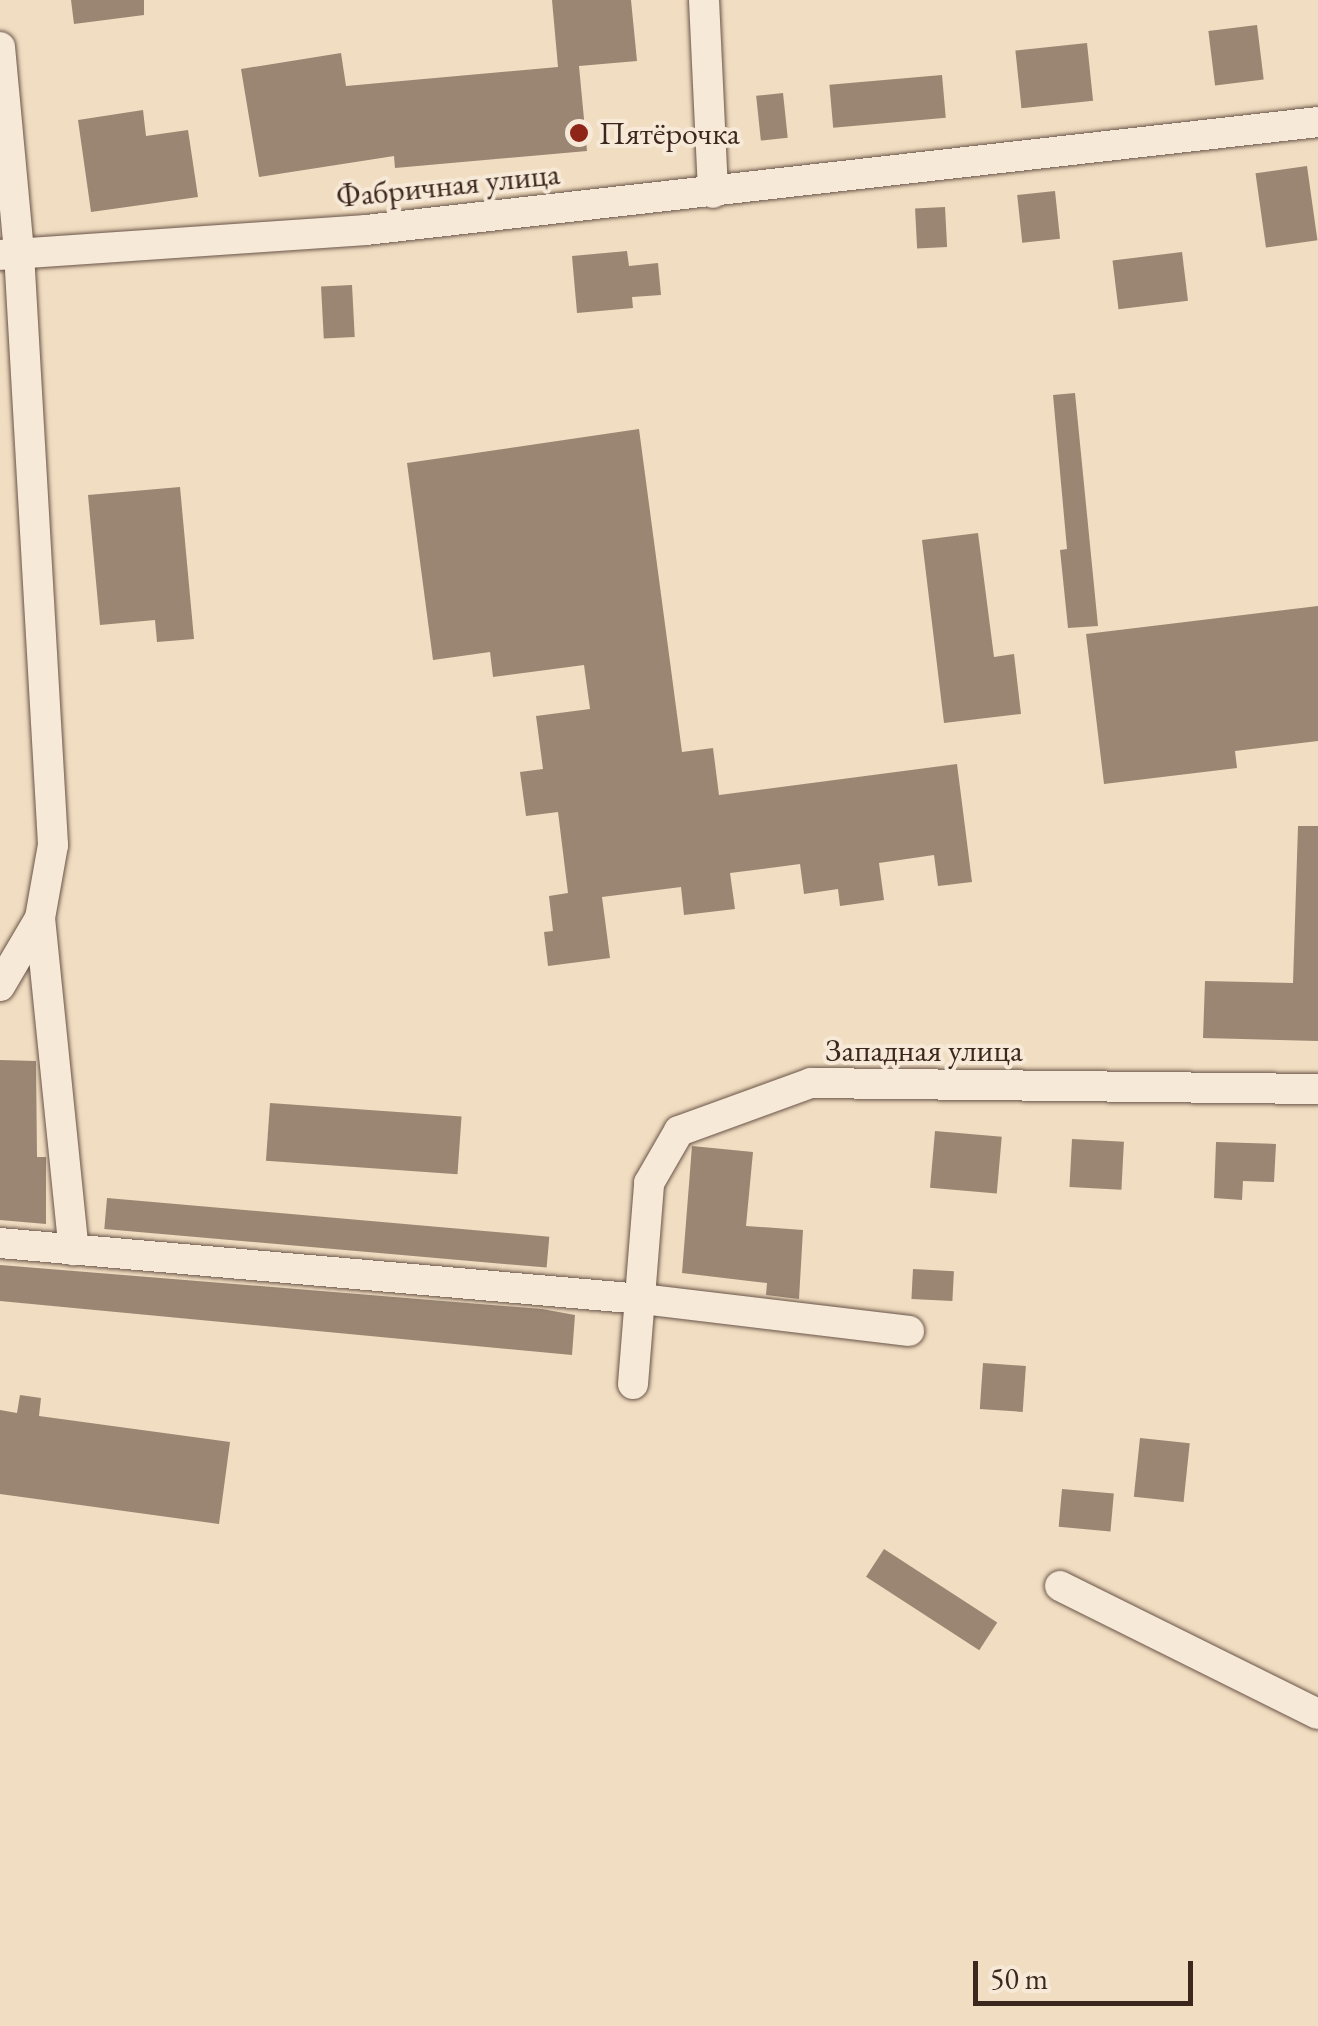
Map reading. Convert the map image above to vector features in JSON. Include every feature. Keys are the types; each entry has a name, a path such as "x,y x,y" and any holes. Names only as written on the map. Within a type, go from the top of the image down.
{"street":[{"path":"704,0 712,193"},
{"path":"0,47 10,254 53,845 40,918 74,1250"},
{"name":"Фабричная улица","path":"10,254 366,230 1318,122"},
{"path":"0,986 40,918"},
{"name":"Западная улица","path":"632,1384 649,1184 679,1131 811,1083 1318,1089"},
{"path":"0,1243 641,1299 908,1332"},
{"path":"1060,1586 1318,1714"}],"building":[{"path":"71,0 144,0 144,15 74,24"},
{"path":"552,0 631,0 637,61 579,66 587,151 395,168 394,156 259,177 241,69 341,53 346,86 558,67"},
{"path":"1257,25 1264,80 1215,86 1208,31"},
{"path":"1087,43 1093,101 1021,108 1015,51"},
{"path":"942,75 946,118 833,128 829,85"},
{"path":"783,93 788,138 761,141 756,96"},
{"path":"143,110 146,136 188,130 198,197 91,212 78,120"},
{"path":"1307,166 1317,240 1266,248 1256,173"},
{"path":"1055,191 1060,239 1022,243 1017,195"},
{"path":"945,207 947,247 917,249 915,209"},
{"path":"627,251 629,266 658,263 661,295 632,297 633,308 577,313 572,256"},
{"path":"1182,252 1188,301 1118,309 1113,261"},
{"path":"352,285 355,337 324,339 321,287"},
{"path":"1075,393 1098,626 1068,628 1060,550 1067,549 1053,395"},
{"path":"639,429 682,752 713,748 719,795 957,764 972,882 938,886 934,855 879,863 884,900 840,906 838,889 804,894 800,864 730,873 735,909 684,915 681,887 602,897 610,958 548,966 544,932 553,931 549,896 568,893 558,812 526,816 520,772 543,769 536,716 590,709 584,665 493,677 490,652 433,660 407,463"},
{"path":"180,487 194,639 157,642 155,620 100,625 88,495"},
{"path":"978,533 994,657 1014,654 1021,714 944,723 922,540"},
{"path":"1318,606 1318,741 1235,751 1237,768 1104,784 1086,634"},
{"path":"1298,826 1318,826 1318,1041 1203,1038 1205,981 1293,983"},
{"path":"0,1060 36,1061 37,1157 46,1157 46,1224 0,1220"},
{"path":"270,1103 462,1116 457,1174 266,1161"},
{"path":"935,1131 1002,1137 997,1194 930,1188"},
{"path":"1072,1139 1124,1142 1121,1190 1069,1187"},
{"path":"1216,1142 1276,1144 1274,1182 1243,1181 1242,1200 1214,1198"},
{"path":"692,1146 753,1152 746,1226 803,1230 799,1299 766,1295 767,1283 682,1273"},
{"path":"107,1198 549,1237 547,1268 104,1229"},
{"path":"0,1265 542,1309 575,1315 572,1355 0,1301"},
{"path":"913,1269 954,1271 952,1301 911,1299"},
{"path":"983,1363 1026,1366 1023,1412 980,1409"},
{"path":"20,1395 41,1398 39,1416 230,1442 219,1524 0,1494 0,1410 17,1413"},
{"path":"1140,1438 1190,1443 1184,1502 1134,1497"},
{"path":"1062,1489 1114,1494 1110,1531 1059,1527"},
{"path":"884,1549 997,1623 979,1650 866,1577"}],"place":[{"name":"Пятёрочка","path":"579,133"}]}
